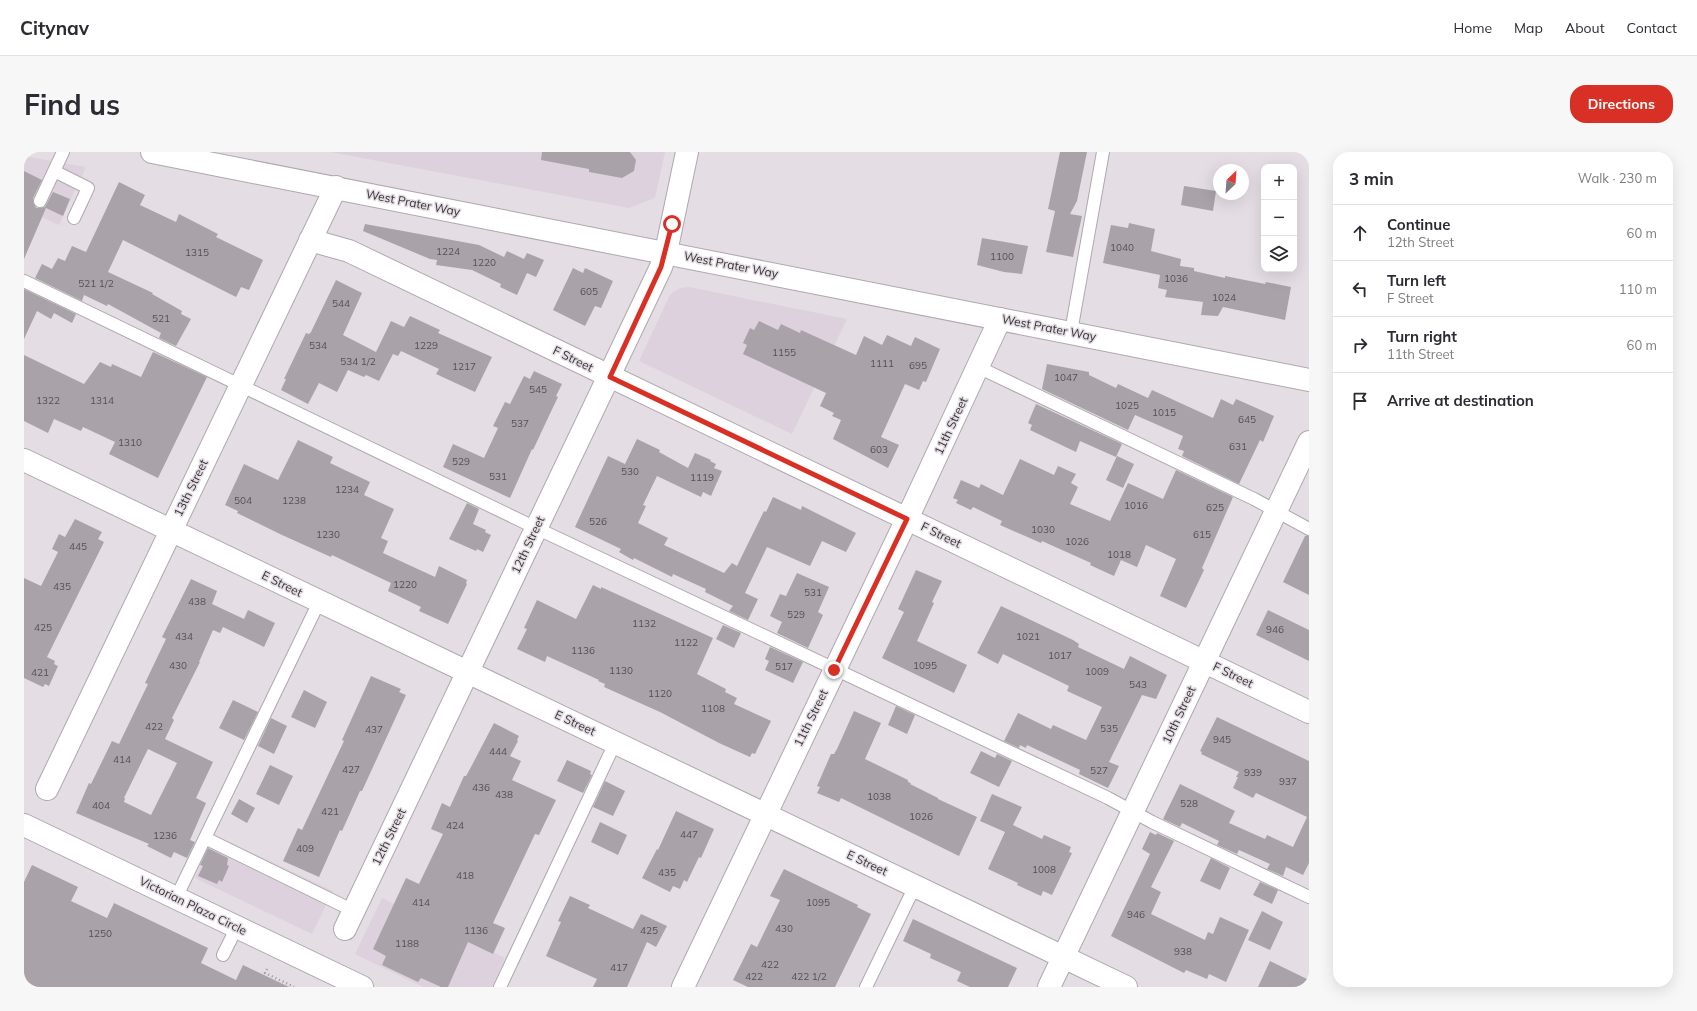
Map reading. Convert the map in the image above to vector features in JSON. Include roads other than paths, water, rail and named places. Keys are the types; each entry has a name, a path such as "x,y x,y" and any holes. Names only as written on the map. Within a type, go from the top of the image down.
{"street":[{"name":"West Prater Way","path":"152,152 666,252 1309,380"},
{"name":"12th Street","path":"349,920 659,273 666,252 687,152"},
{"name":"13th Street","path":"47,789 170,530 336,188"},
{"name":"F Street","path":"310,240 348,250 1309,712"},
{"name":"11th Street","path":"683,987 907,519 1000,318"},
{"name":"10th Street","path":"1049,987 1309,442"},
{"name":"E Street","path":"24,460 1126,987"},
{"name":"Victorian Plaza Circle","path":"24,825 237,927 339,982 362,987"}],"lane":[{"path":"40,201 63,152"},
{"path":"1071,332 1103,152"},
{"path":"54,171 88,188 74,218"},
{"path":"24,281 536,528 834,670 1108,798 1133,812 1309,897"},
{"path":"978,367 1254,499 1309,529"},
{"path":"176,898 319,602"},
{"path":"500,987 615,743"},
{"path":"204,838 349,920"},
{"path":"866,987 915,886"},
{"path":"224,955 237,927"}]}
